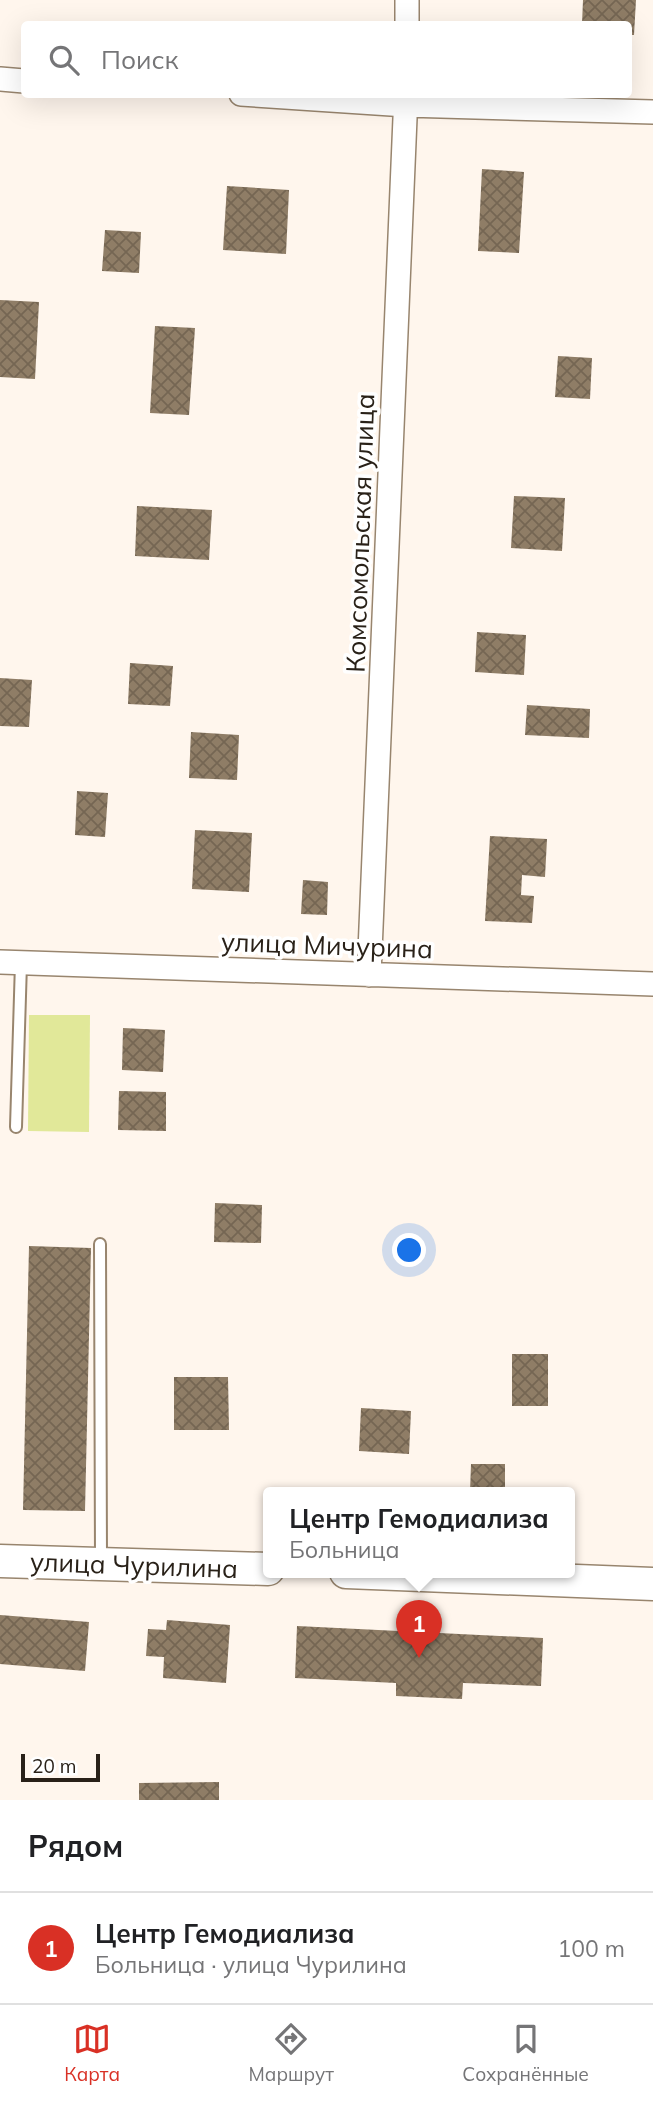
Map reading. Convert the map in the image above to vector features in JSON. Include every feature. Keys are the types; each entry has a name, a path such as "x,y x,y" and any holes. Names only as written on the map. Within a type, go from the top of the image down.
{"street":[{"path":"407,0 407,21"},
{"path":"0,79 21,80"},
{"path":"351,98 653,112"},
{"name":"Комсомольская улица","path":"369,975 406,100"},
{"name":"улица Мичурина","path":"10,962 653,984"},
{"name":"улица Чурилина","path":"0,1561 263,1569"},
{"path":"500,1578 653,1584"}],"lane":[{"path":"10,962 16,1127"},
{"path":"100,1244 101,1563"}],"green space":[{"path":"29,1015 90,1015 89,1132 28,1131"}],"building":[{"path":"583,0 636,0 634,35 632,21 582,21"},
{"path":"482,169 524,172 519,253 478,251"},
{"path":"227,186 289,190 286,254 223,250"},
{"path":"105,230 141,232 139,273 102,271"},
{"path":"0,300 39,302 35,379 0,377"},
{"path":"155,326 195,328 189,415 150,413"},
{"path":"558,356 592,358 590,399 555,397"},
{"path":"514,496 565,498 562,551 511,548"},
{"path":"137,506 212,510 209,560 135,556"},
{"path":"477,632 526,635 524,675 475,672"},
{"path":"130,663 173,666 170,706 128,704"},
{"path":"0,678 32,680 29,727 0,726"},
{"path":"527,705 590,709 589,738 525,735"},
{"path":"191,732 239,735 237,780 189,778"},
{"path":"77,791 108,793 105,837 75,835"},
{"path":"195,830 252,833 249,892 192,889"},
{"path":"490,836 547,839 545,877 522,875 521,895 534,896 532,923 485,921"},
{"path":"303,880 328,882 327,915 301,914"},
{"path":"123,1028 165,1030 163,1072 122,1070"},
{"path":"119,1091 166,1092 166,1131 118,1130"},
{"path":"215,1203 262,1205 261,1243 214,1242"},
{"path":"29,1246 91,1248 85,1511 23,1510"},
{"path":"512,1354 548,1354 548,1406 512,1406"},
{"path":"174,1377 228,1377 229,1430 174,1430"},
{"path":"361,1408 411,1411 409,1454 359,1451"},
{"path":"471,1464 505,1464 505,1487 470,1487"},
{"path":"0,1615 89,1622 85,1671 0,1664"},
{"path":"167,1620 230,1625 226,1683 163,1678 164,1657 146,1656 148,1629 166,1630"},
{"path":"297,1626 543,1638 541,1686 463,1683 462,1699 396,1696 396,1683 295,1678"},
{"path":"219,1782 219,1800 139,1800 139,1783"}],"place":[{"name":"Центр Гемодиализа","path":"419,1658"}]}
